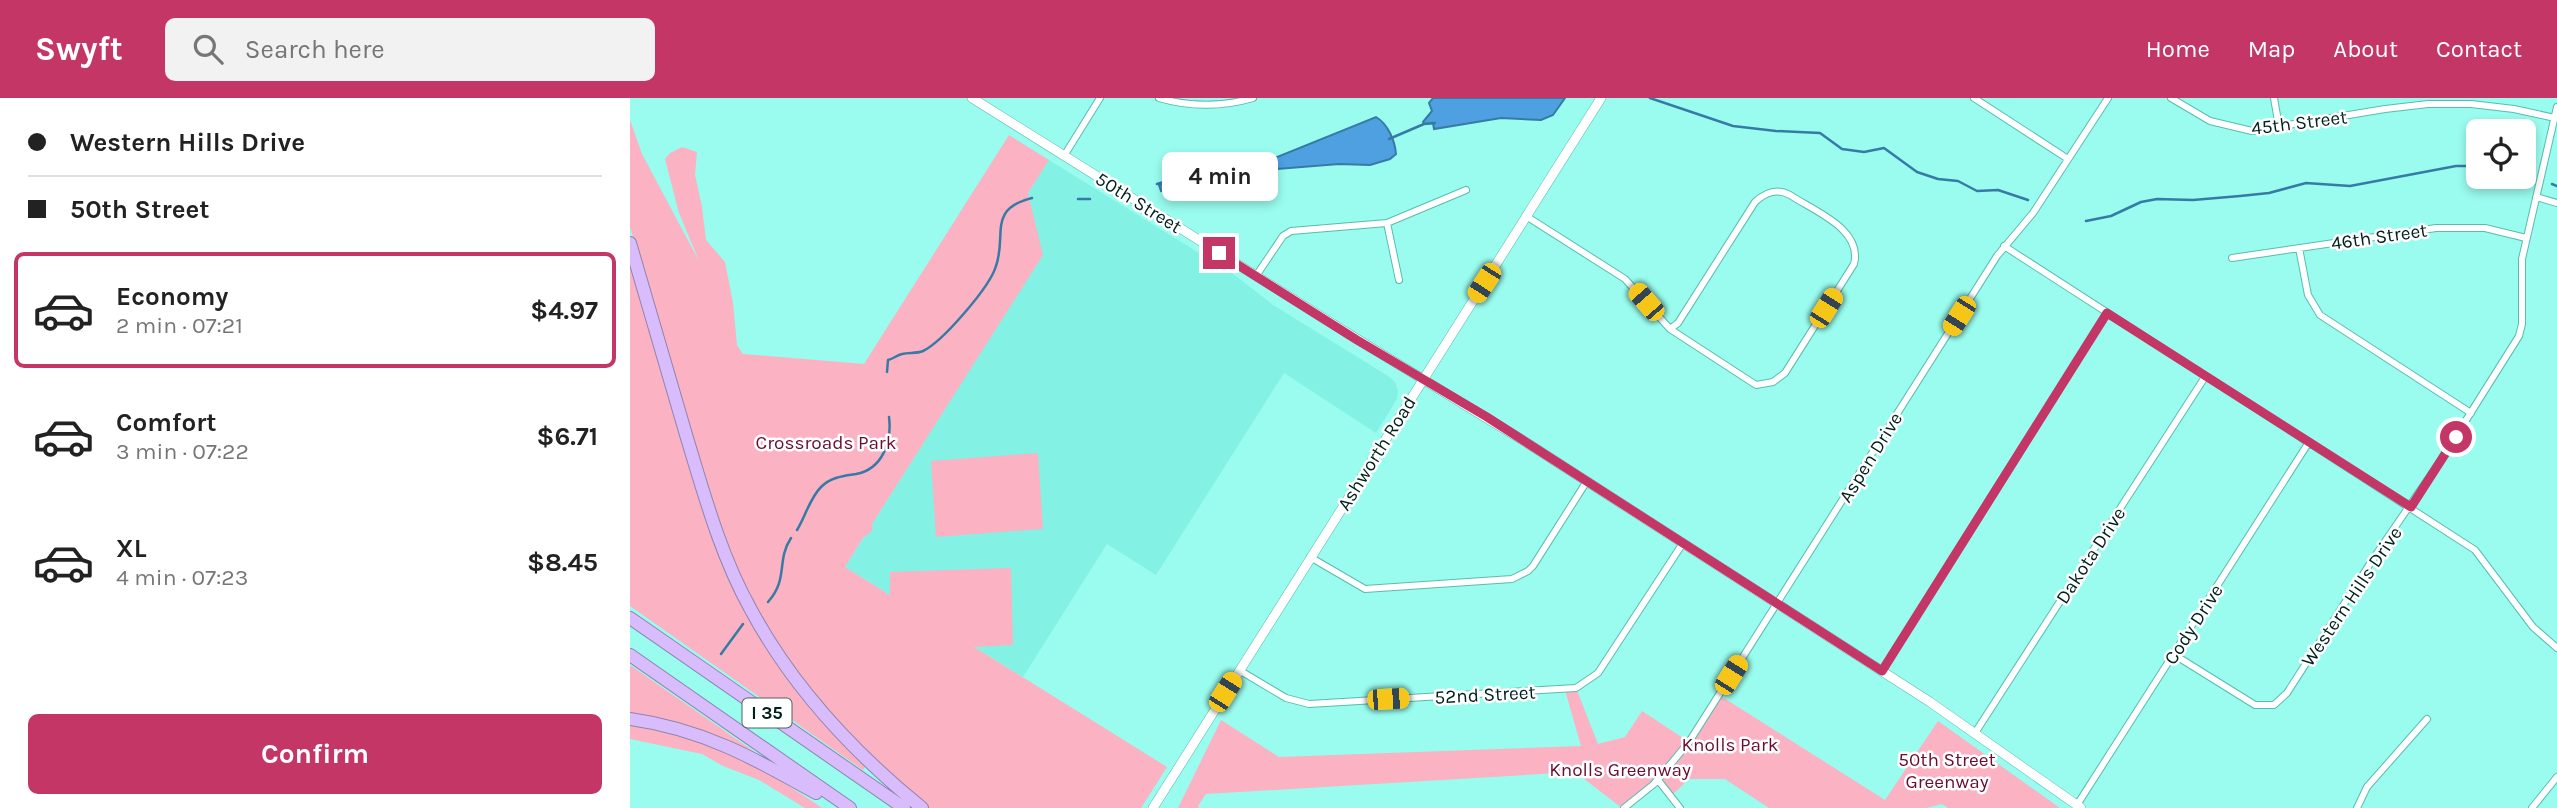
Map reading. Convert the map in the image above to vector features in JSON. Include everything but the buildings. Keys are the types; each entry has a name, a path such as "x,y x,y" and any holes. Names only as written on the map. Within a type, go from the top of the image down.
{"highway":[{"path":"630,243 715,525 749,607 790,673 829,722 873,767 922,808"},
{"name":"I 35","path":"630,618 904,808"},
{"name":"I 35","path":"630,655 850,808"},
{"path":"630,719 689,731 723,743 842,808"}],"main road":[{"name":"50th Street","path":"972,98 1587,481 1882,671 2079,806"},
{"name":"Ashworth Road","path":"1153,808 1601,98"}],"street":[{"path":"1063,156 1100,98"},
{"path":"1159,98 1179,103 1214,105 1253,98"},
{"path":"1974,98 2068,159"},
{"name":"Aspen Drive","path":"1623,808 1658,780 1689,742 2004,246 2033,214 2108,98"},
{"name":"45th Street","path":"2171,98 2224,126 2252,131 2436,101 2514,109 2556,118"},
{"path":"2274,98 2279,127"},
{"name":"Western Hills Drive","path":"2173,654 2255,705 2266,707 2281,701 2411,507 2518,336 2522,324 2522,259 2557,107"},
{"path":"1256,276 1283,236 1291,231 1387,223 1466,190"},
{"path":"1526,216 1625,279 1670,329 1756,385 1773,382 1786,373 1854,264 1856,255 1852,239 1838,226 1790,195 1783,192 1767,193 1755,202 1678,323 1670,329"},
{"path":"2536,197 2557,202"},
{"path":"1387,223 1399,280"},
{"name":"46th Street","path":"2232,258 2436,228 2485,228 2526,238"},
{"path":"2004,246 2475,550 2533,627 2557,648"},
{"path":"2299,248 2308,295 2320,315 2471,413"},
{"path":"1882,671 2107,313"},
{"name":"Dakota Drive","path":"1975,733 2205,377"},
{"name":"Cody Drive","path":"2079,806 2309,442"},
{"path":"1310,557 1365,589 1519,577 1533,566 1587,481"},
{"name":"52nd Street","path":"1239,670 1286,698 1309,704 1572,689 1582,686 1598,673 1683,543"},
{"path":"2357,808 2367,787 2427,719"},
{"path":"2532,808 2557,777"},
{"path":"1658,780 1680,808"}],"shaded area":[{"path":"1433,98 1565,98 1553,115 1541,120 1501,118 1434,129 1433,123 1423,122 1432,111 1429,103"},
{"path":"1376,117 1384,124 1392,138 1396,154 1390,159 1370,165 1339,164 1277,169 1266,166 1272,159"},
{"path":"1049,160 1236,276 1273,305 1388,376 1395,382 1398,391 1397,399 1376,433 1284,373 1156,575 1107,544 1023,677 845,567 1042,255 1028,193"},
{"path":"1178,164 1198,170 1247,165 1252,173 1249,179 1235,188 1236,181 1229,180 1194,191 1161,191 1159,185 1175,181 1177,177 1172,167"}],"green space":[{"name":"Crossroads Park","path":"630,120 642,154 699,261 679,213 665,159 682,147 697,152 695,175 706,240 725,262 737,345 743,354 864,364 1009,135 1049,160 1028,193 1043,255 872,524 872,531 863,538 845,567 890,595 890,572 1011,568 1013,645 974,647 1167,767 1141,808 928,808 851,739 790,665 747,591 715,516 630,227"},
{"path":"630,262 707,519 797,691 865,767 863,770 630,606"},
{"path":"1038,453 1043,529 936,537 931,461"},
{"path":"630,665 762,757 630,714"},
{"path":"1576,688 1598,744 1625,737 1642,711 1689,742 1719,695 1885,800 1938,721 2060,808 1948,808 1942,804 1926,808 1769,808 1725,779 1689,779 1671,796 1658,780 1622,808 1575,772 1206,794 1199,808 1178,808 1221,720 1279,757 1581,746 1565,690"},
{"path":"630,723 672,731 716,747 770,775 822,808 805,808 759,780 723,766 702,754 630,739"}],"waterway":[{"path":"1650,98 1733,126 1820,133 1842,149 1864,152 1884,148 1917,172 1938,179 1958,181 1977,191 1998,190 2028,200"},
{"path":"1389,139 1424,124 1435,123"},
{"path":"1249,170 1266,166"},
{"path":"2086,221 2111,216 2141,202 2157,199 2193,200 2269,193 2306,183 2350,186 2466,166"},
{"path":"1157,184 1180,177"},
{"path":"2552,184 2557,186"},
{"path":"887,372 888,360 902,354 923,351 942,337 964,313 985,287 996,266 1004,216 1018,203 1032,198"},
{"path":"1078,199 1090,199"},
{"path":"797,530 817,491 825,484 865,471 879,460 887,444 889,417"},
{"path":"768,602 781,577 784,554 791,538"},
{"path":"721,654 743,624"}],"route":[{"path":"1219,253 1357,340 1487,417 1882,671 2107,313 2411,507 2456,437"}],"park label":[{"name":"Knolls Park","path":"1730,744"},
{"name":"Knolls Greenway","path":"1620,769"},
{"name":"50th Street Greenway","path":"1947,770"}]}
